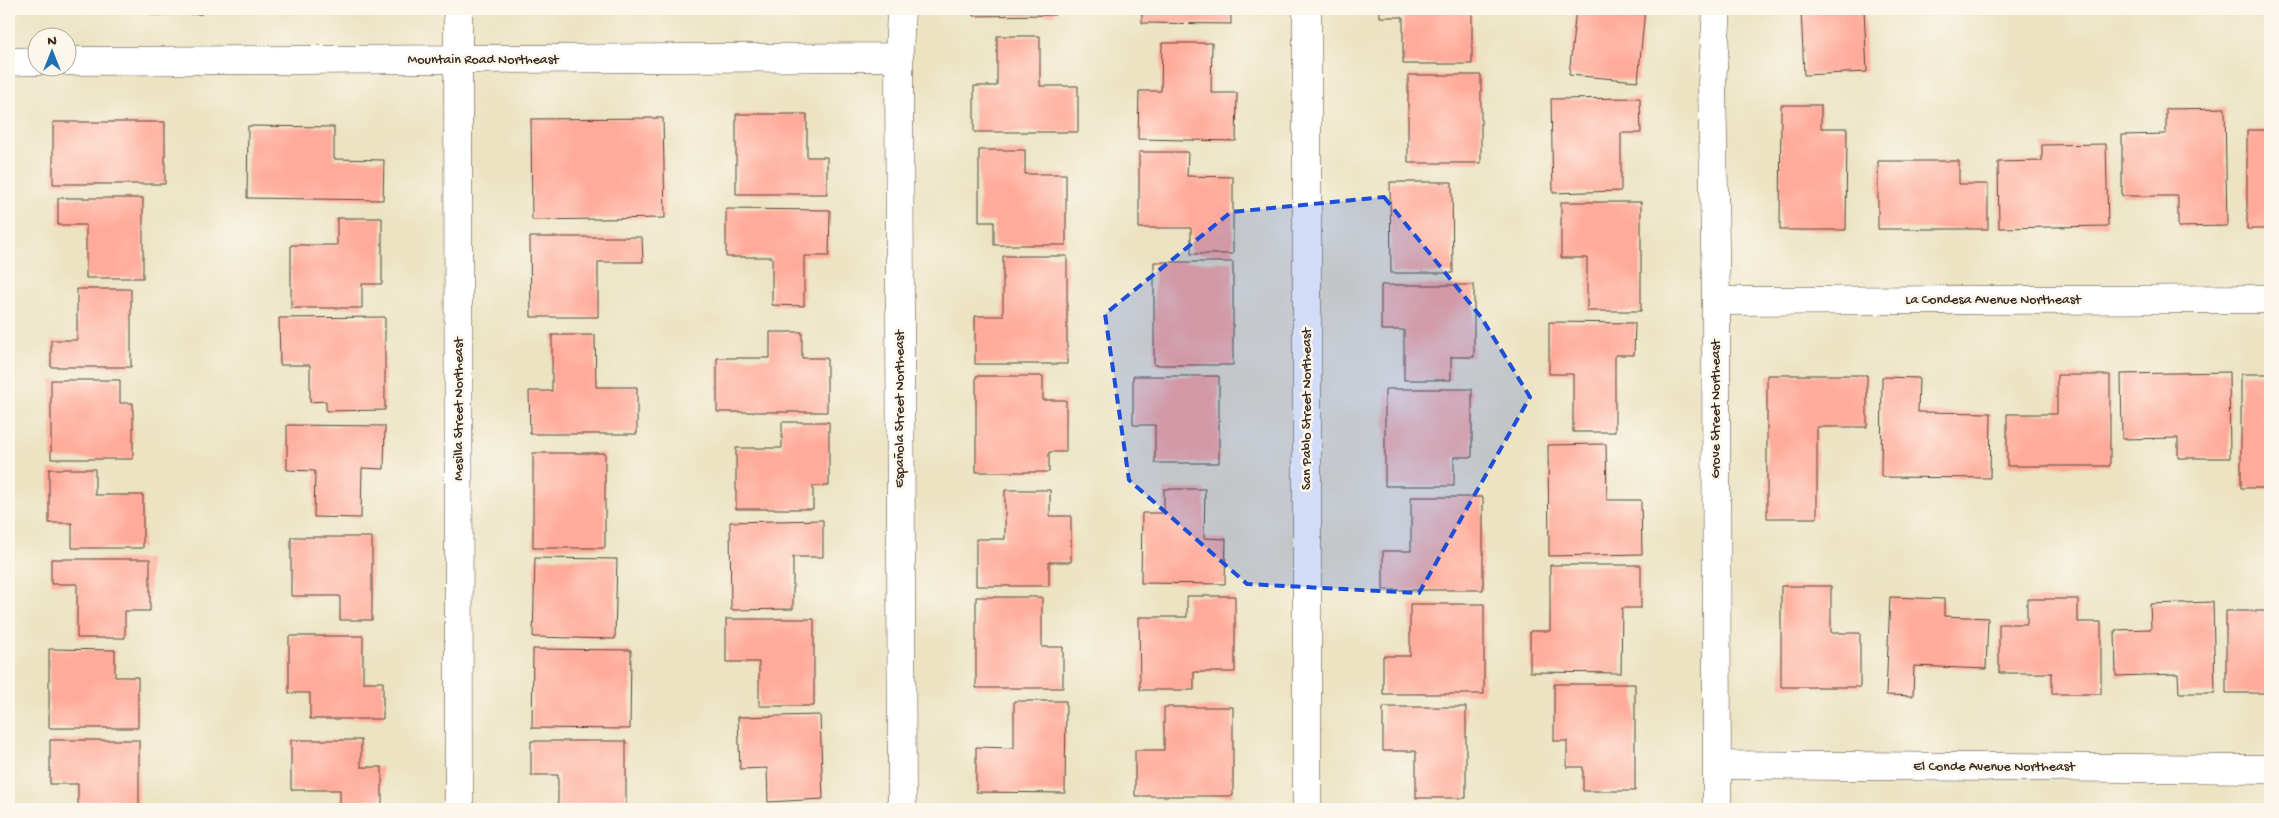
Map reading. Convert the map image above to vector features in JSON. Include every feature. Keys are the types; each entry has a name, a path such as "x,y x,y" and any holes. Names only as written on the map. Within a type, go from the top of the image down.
{"street":[{"name":"Mesilla Street Northeast","path":"458,9 459,809"},
{"name":"Española Street Northeast","path":"901,9 899,57 902,809"},
{"name":"San Pablo Street Northeast","path":"1307,9 1307,809"},
{"name":"Grove Street Northeast","path":"1717,9 1712,83 1716,301 1717,809"},
{"name":"Mountain Road Northeast","path":"78,61 899,57"},
{"path":"9,62 28,62"},
{"name":"La Condesa Avenue Northeast","path":"1716,301 2270,299"},
{"name":"El Conde Avenue Northeast","path":"1717,765 2270,769"}],"highlighted area":[{"path":"1384,197 1481,317 1530,397 1419,593 1247,584 1129,480 1105,314 1231,212"}],"building":[{"path":"152,9 201,9 202,14 152,15"},
{"path":"973,9 1055,9 1055,15 973,16"},
{"path":"1142,9 1231,9 1231,24 1142,23"},
{"path":"1380,9 1472,9 1472,64 1403,64 1403,17 1380,17"},
{"path":"1576,9 1645,9 1638,81 1569,75"},
{"path":"1801,9 1864,9 1867,72 1804,75"},
{"path":"997,36 1040,36 1040,86 1078,86 1078,132 974,132 974,86 997,86"},
{"path":"1162,43 1212,43 1211,93 1237,93 1236,141 1138,139 1139,91 1161,91"},
{"path":"1408,75 1481,75 1481,163 1408,163"},
{"path":"1640,98 1641,133 1621,133 1621,191 1553,193 1551,99"},
{"path":"1781,105 1821,105 1821,128 1847,128 1846,230 1780,230"},
{"path":"2225,108 2227,226 2178,227 2178,196 2122,196 2122,135 2166,134 2166,109"},
{"path":"736,114 807,114 807,157 827,157 827,194 736,194"},
{"path":"663,118 665,218 532,220 531,119"},
{"path":"53,122 165,122 165,184 53,184"},
{"path":"248,126 334,127 334,159 384,160 383,200 247,198"},
{"path":"2247,130 2270,130 2270,229 2247,229"},
{"path":"2106,144 2108,226 1999,228 1998,162 2042,161 2042,145"},
{"path":"979,150 1025,150 1025,174 1066,174 1066,245 994,245 994,222 979,222"},
{"path":"1139,152 1188,152 1187,176 1233,177 1233,254 1191,254 1191,228 1139,228"},
{"path":"1878,161 1959,161 1959,184 1988,184 1988,229 1878,229"},
{"path":"1390,182 1452,182 1453,273 1391,273"},
{"path":"58,198 143,198 143,278 86,278 86,225 58,225"},
{"path":"1561,202 1641,202 1641,311 1587,311 1587,258 1561,258"},
{"path":"726,209 830,210 829,256 804,256 804,306 772,305 772,257 726,257"},
{"path":"337,218 382,218 382,284 362,284 362,308 291,308 291,245 337,245"},
{"path":"530,237 642,237 643,262 598,262 598,317 531,317"},
{"path":"1003,256 1067,256 1067,364 975,364 975,316 1003,316"},
{"path":"1154,262 1233,262 1233,365 1154,365"},
{"path":"1381,285 1474,285 1474,357 1451,357 1451,380 1404,380 1404,330 1381,330"},
{"path":"77,289 131,289 131,367 51,367 51,340 77,340"},
{"path":"385,317 385,410 326,411 326,401 310,402 310,365 280,365 279,318"},
{"path":"1549,322 1635,323 1634,355 1615,355 1615,432 1573,432 1573,374 1549,374"},
{"path":"770,332 802,332 802,358 827,358 827,412 717,412 717,358 770,358"},
{"path":"552,335 595,335 596,387 637,387 637,434 530,434 529,391 552,391"},
{"path":"2229,372 2230,458 2178,458 2178,438 2122,439 2121,374"},
{"path":"2241,374 2270,374 2270,488 2241,488"},
{"path":"1767,375 1867,375 1867,427 1817,427 1817,518 1767,518"},
{"path":"2057,375 2110,375 2110,466 2007,466 2007,414 2057,414"},
{"path":"976,376 1043,376 1043,400 1066,400 1066,452 1049,452 1049,472 976,472"},
{"path":"1133,376 1219,376 1219,463 1155,463 1155,425 1133,425"},
{"path":"1882,377 1919,378 1918,412 1991,413 1990,478 1881,477"},
{"path":"51,380 120,380 120,403 133,403 133,459 51,459"},
{"path":"1385,389 1472,389 1472,457 1454,457 1454,486 1385,486"},
{"path":"782,422 829,422 829,486 813,486 813,509 736,509 736,448 782,448"},
{"path":"287,425 385,426 384,469 362,468 361,518 314,517 315,471 287,470"},
{"path":"1606,444 1607,500 1641,500 1642,554 1549,556 1548,445"},
{"path":"533,453 605,453 605,548 533,548"},
{"path":"49,469 95,469 95,495 143,495 143,548 72,548 72,523 49,523"},
{"path":"1164,489 1205,489 1204,538 1226,539 1225,584 1141,583 1142,513 1164,513"},
{"path":"1005,490 1050,490 1050,516 1071,516 1071,562 1049,562 1049,586 976,586 976,539 1005,539"},
{"path":"1411,497 1483,497 1483,590 1383,590 1383,551 1411,551"},
{"path":"823,520 823,557 793,557 793,609 731,610 730,522"},
{"path":"291,537 372,537 372,620 340,620 340,596 291,596"},
{"path":"535,558 617,559 615,639 533,637"},
{"path":"51,559 150,559 150,611 125,611 125,638 77,638 77,584 51,584"},
{"path":"1550,565 1641,565 1641,608 1622,608 1621,673 1530,672 1530,631 1550,631"},
{"path":"1781,586 1831,586 1831,633 1860,633 1860,687 1781,687"},
{"path":"1187,596 1235,596 1235,672 1194,672 1194,690 1140,690 1139,617 1187,617"},
{"path":"976,597 1042,597 1042,647 1063,647 1063,688 976,688"},
{"path":"1890,597 1944,599 1944,616 1988,618 1986,669 1914,666 1913,696 1886,695"},
{"path":"2027,599 2078,599 2078,622 2101,622 2101,694 2052,694 2052,673 1999,673 1999,624 2027,624"},
{"path":"2213,602 2215,693 2179,693 2178,674 2116,676 2115,630 2151,629 2150,604"},
{"path":"1410,604 1484,604 1484,694 1383,694 1383,656 1410,656"},
{"path":"2226,611 2270,611 2270,693 2226,693"},
{"path":"726,619 814,619 814,706 759,706 759,662 726,662"},
{"path":"289,636 363,636 363,682 383,682 383,719 310,719 310,693 289,693"},
{"path":"49,649 115,650 115,677 138,677 138,728 49,728"},
{"path":"533,649 631,650 630,729 532,728"},
{"path":"1554,684 1635,684 1635,791 1583,791 1583,767 1567,767 1567,741 1554,741"},
{"path":"1014,701 1066,701 1065,793 976,792 976,747 1014,748"},
{"path":"1164,707 1233,707 1233,796 1135,796 1135,750 1164,750"},
{"path":"1383,707 1466,707 1466,798 1416,798 1416,751 1383,751"},
{"path":"820,715 823,799 768,802 767,768 740,769 738,717"},
{"path":"50,740 139,740 139,809 78,809 78,784 50,784"},
{"path":"291,740 361,740 361,767 382,767 382,809 340,809 340,790 291,790"},
{"path":"531,741 626,741 626,809 558,809 558,775 531,775"},
{"path":"1143,807 1233,807 1233,809 1143,809"}]}
